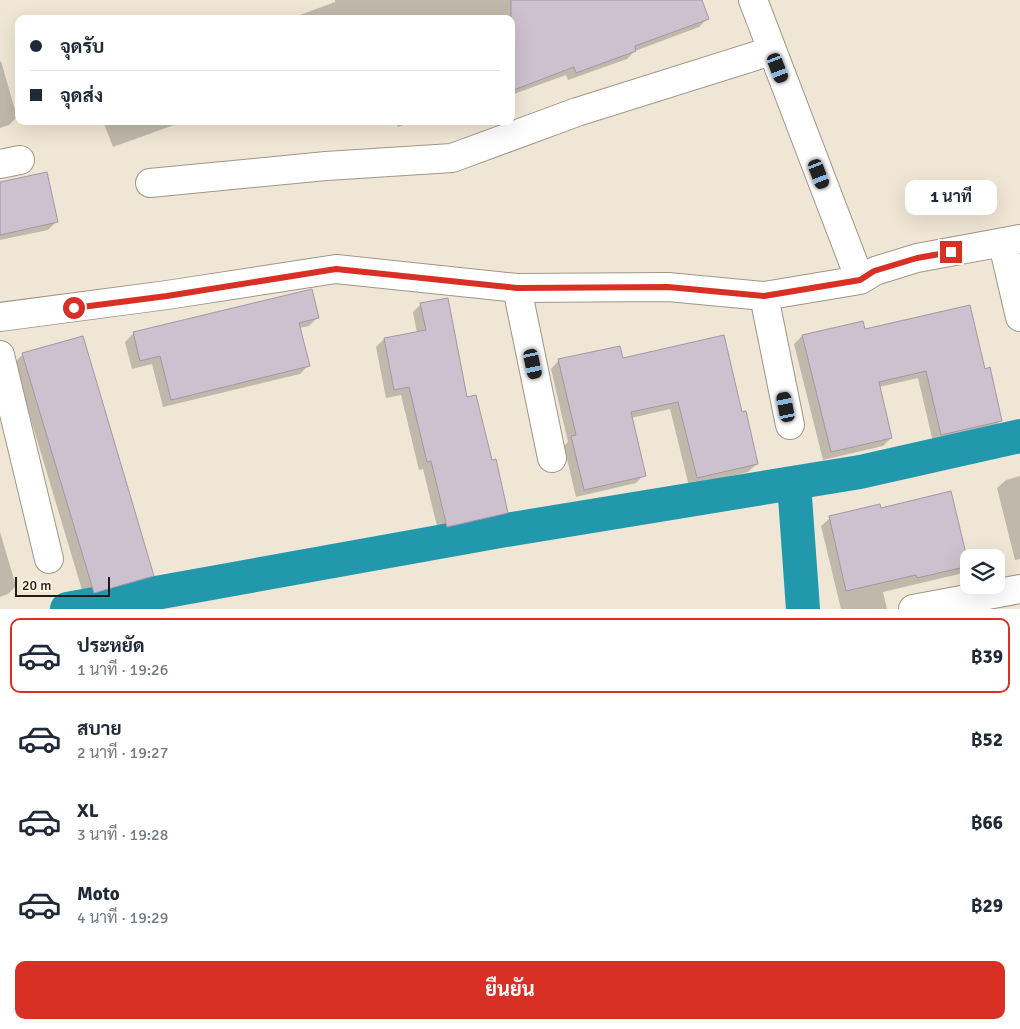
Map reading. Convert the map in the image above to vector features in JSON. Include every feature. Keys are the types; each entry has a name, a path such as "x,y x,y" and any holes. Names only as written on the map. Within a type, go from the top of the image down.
{"street":[{"path":"753,0 771,50 867,275"},
{"path":"150,183 326,166 452,158 578,112 771,50"},
{"path":"0,317 167,296 336,269 517,288 668,287 764,296 867,275 917,258 1012,242 1020,317"},
{"path":"517,288 552,458"},
{"path":"764,296 790,425"},
{"path":"0,355 49,559"},
{"path":"913,609 1017,596"}],"building":[{"path":"511,0 702,0 709,19 635,46 636,51 576,73 574,67 515,89 515,15 511,15"},
{"path":"47,172 58,222 0,235 0,182"},
{"path":"312,289 319,318 299,323 310,366 171,400 160,356 140,361 133,332"},
{"path":"448,298 467,397 476,395 492,460 496,459 508,513 447,527 431,461 427,462 409,387 394,390 384,338 426,330 420,303"},
{"path":"970,305 985,369 990,367 1002,421 941,435 926,371 879,382 892,438 831,452 802,335 863,321 865,329"},
{"path":"724,335 742,412 746,411 758,464 697,478 678,402 631,412 646,476 584,490 571,436 576,435 558,359 620,346 623,358"},
{"path":"83,336 154,576 94,593 22,353"},
{"path":"951,491 965,549 960,549 960,568 917,578 916,575 846,591 829,516 880,504 881,508"}],"waterway":[{"path":"67,609 500,531 860,472 1020,436"},
{"path":"794,483 803,609"}],"route":[{"path":"74,308 167,296 336,269 517,288 668,287 764,296 860,280 874,271 917,258 951,252"}]}
